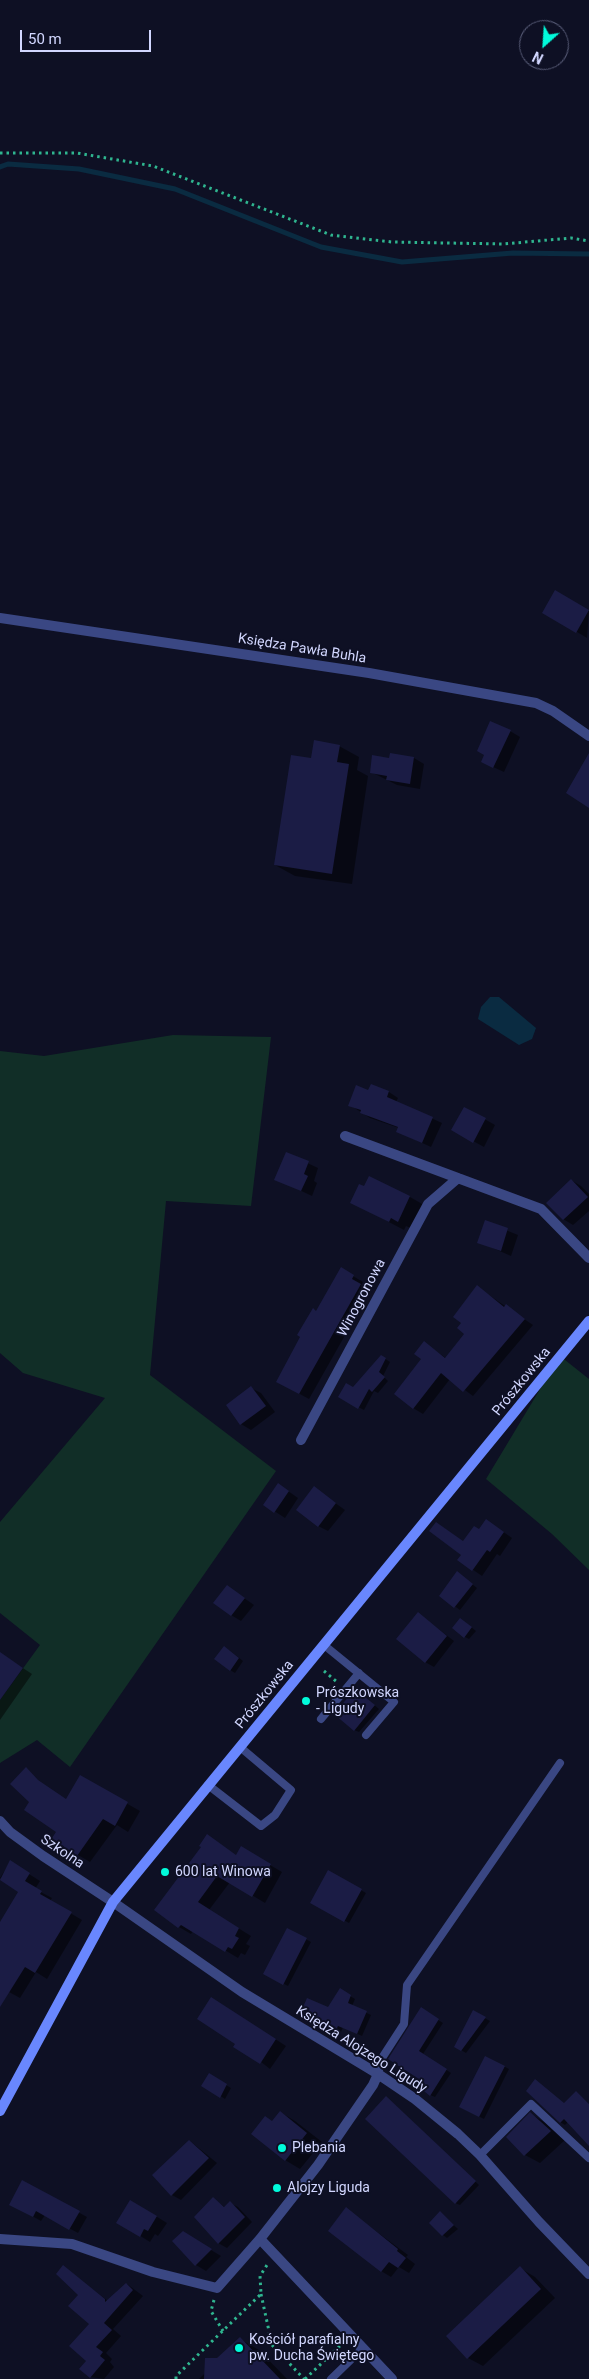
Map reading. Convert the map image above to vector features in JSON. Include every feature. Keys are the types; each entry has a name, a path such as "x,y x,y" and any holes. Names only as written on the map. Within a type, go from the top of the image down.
{"main road":[{"name":"Prószkowska","path":"0,2111 113,1902 589,1321"}],"street":[{"name":"Księdza Pawła Buhla","path":"0,618 369,673 536,703 553,711 589,736"},
{"path":"345,1136 541,1209 589,1258"},
{"name":"Winogronowa","path":"301,1440 428,1204 458,1178"},
{"name":"Szkolna","path":"0,1821 10,1832 42,1856 113,1902"},
{"name":"Księdza Alojzego Ligudy","path":"113,1902 242,1992 378,2074 436,2116 480,2155 538,2222 589,2274"},
{"path":"0,2240 72,2244 153,2272 217,2288 260,2239 318,2165 373,2085 378,2074"},
{"path":"260,2239 392,2379"}],"lane":[{"path":"324,1645 394,1702 366,1735"},
{"path":"321,1719 359,1673"},
{"path":"208,1785 260,1826 276,1815 291,1790 240,1747"},
{"path":"378,2074 382,2058 404,2024 407,1985 560,1763"},
{"path":"480,2155 531,2104 589,2158"},
{"path":"331,2379 363,2348"}],"path":[{"path":"0,153 78,153 153,166 331,235 410,242 503,244 571,238 589,240"},
{"path":"273,2253 260,2276 261,2294 272,2345 304,2379 351,2335"},
{"path":"217,2288 211,2312 223,2331"},
{"path":"176,2379 176,2376 261,2294"}],"green space":[{"path":"173,1035 271,1037 251,1206 166,1201 150,1375 276,1471 70,1767 37,1740 0,1763 0,1700 40,1645 0,1613 0,1522 105,1398 23,1373 0,1353 0,1051 44,1056"},
{"path":"560,1356 589,1379 589,1570 552,1534 486,1479"}],"water":[{"path":"490,997 499,997 536,1028 532,1039 519,1045 478,1019 481,1007"}],"building":[{"path":"555,590 589,610 576,633 542,613"},
{"path":"490,721 511,730 493,768 481,762 484,755 477,751"},
{"path":"314,740 340,745 337,762 349,764 332,874 274,865 291,755 311,758"},
{"path":"390,753 414,757 410,784 386,780 387,776 370,773 372,755 389,758"},
{"path":"589,753 589,808 566,793"},
{"path":"371,1084 389,1091 387,1097 433,1117 422,1143 396,1132 398,1127 360,1113 361,1110 348,1106 356,1085 368,1090"},
{"path":"464,1107 486,1118 473,1143 451,1130"},
{"path":"286,1152 309,1161 304,1174 308,1176 301,1191 274,1180"},
{"path":"369,1176 410,1196 398,1222 391,1218 389,1222 350,1203 359,1184 364,1186"},
{"path":"571,1179 588,1197 563,1220 546,1203"},
{"path":"485,1220 508,1228 501,1251 477,1243"},
{"path":"341,1267 354,1275 352,1279 361,1284 299,1394 276,1382 300,1337 297,1335 313,1308 316,1311"},
{"path":"477,1285 504,1307 506,1304 525,1319 463,1392 441,1373 413,1409 394,1394 421,1359 414,1354 424,1341 445,1358 464,1334 457,1328 461,1323 453,1317"},
{"path":"381,1355 386,1358 379,1372 385,1377 372,1392 369,1389 358,1409 338,1397 346,1383 353,1387"},
{"path":"251,1386 266,1406 240,1425 226,1405"},
{"path":"278,1483 289,1491 274,1513 263,1505"},
{"path":"314,1486 336,1503 318,1527 296,1510"},
{"path":"486,1519 504,1532 490,1552 487,1550 472,1571 457,1560 461,1555 429,1531 436,1522 463,1541 474,1526 479,1529"},
{"path":"457,1571 473,1584 454,1608 439,1596"},
{"path":"227,1585 245,1598 231,1616 213,1603"},
{"path":"418,1612 447,1636 425,1663 396,1639"},
{"path":"460,1618 472,1627 464,1638 452,1628"},
{"path":"224,1646 239,1658 230,1671 214,1659"},
{"path":"0,1652 23,1668 0,1700"},
{"path":"355,1689 375,1705 354,1731 334,1714"},
{"path":"26,1767 38,1780 66,1799 80,1775 128,1802 115,1826 103,1819 77,1856 52,1838 56,1832 24,1810 29,1802 10,1784"},
{"path":"207,1834 236,1855 241,1846 271,1864 252,1897 217,1876 198,1902 239,1928 235,1936 239,1938 232,1949 228,1947 225,1952 181,1925 178,1928 154,1910 201,1847 199,1846"},
{"path":"10,1860 30,1873 25,1881 42,1891 40,1894 72,1912 35,1973 25,1967 0,2007 0,1922 18,1892 0,1880"},
{"path":"328,1870 362,1889 344,1922 310,1903"},
{"path":"287,1928 307,1938 283,1985 263,1974"},
{"path":"340,1988 351,1995 348,2003 367,2011 357,2034 338,2026 336,2030 300,2014 307,1998 328,2007"},
{"path":"211,1997 276,2039 260,2064 233,2047 235,2044 197,2019"},
{"path":"421,2007 439,2019 419,2051 447,2069 430,2096 419,2087 422,2081 388,2059"},
{"path":"473,2010 486,2017 461,2051 454,2047"},
{"path":"485,2056 505,2066 479,2117 459,2107"},
{"path":"209,2073 227,2084 220,2098 201,2086"},
{"path":"535,2079 564,2103 576,2091 589,2104 589,2146 564,2119 560,2123 526,2091"},
{"path":"386,2096 476,2181 455,2204 365,2119"},
{"name":"Plebania","path":"280,2111 307,2133 285,2161 251,2134 265,2116 272,2121"},
{"path":"530,2112 551,2131 524,2156 506,2137"},
{"path":"189,2140 209,2158 171,2196 152,2175"},
{"path":"22,2180 80,2211 69,2230 36,2211 33,2217 9,2205"},
{"path":"213,2197 224,2207 230,2201 245,2217 218,2244 194,2217"},
{"path":"130,2200 157,2216 148,2231 144,2229 140,2237 116,2223"},
{"path":"346,2207 398,2249 397,2251 406,2258 398,2268 389,2262 381,2272 328,2231"},
{"path":"440,2211 454,2225 442,2236 429,2223"},
{"path":"183,2231 212,2249 195,2266 172,2241"},
{"path":"63,2265 105,2299 105,2302 126,2283 133,2290 104,2323 112,2330 96,2347 103,2352 100,2356 105,2360 90,2378 79,2369 86,2361 69,2346 89,2324 68,2306 78,2295 56,2274"},
{"path":"520,2266 541,2289 467,2359 446,2336"},
{"name":"Kościół parafialny pw. Ducha Świętego","path":"240,2337 280,2379 204,2379 205,2358 217,2358"}],"waterway":[{"path":"0,167 8,164 79,169 175,189 321,247 402,262 513,253 589,254"}],"place":[{"name":"Prószkowska - Ligudy","path":"306,1701"},
{"name":"600 lat Winowa","path":"165,1872"},
{"name":"Plebania","path":"282,2148"},
{"name":"Alojzy Liguda","path":"277,2188"},
{"name":"Kościół parafialny pw. Ducha Świętego","path":"239,2348"}]}
